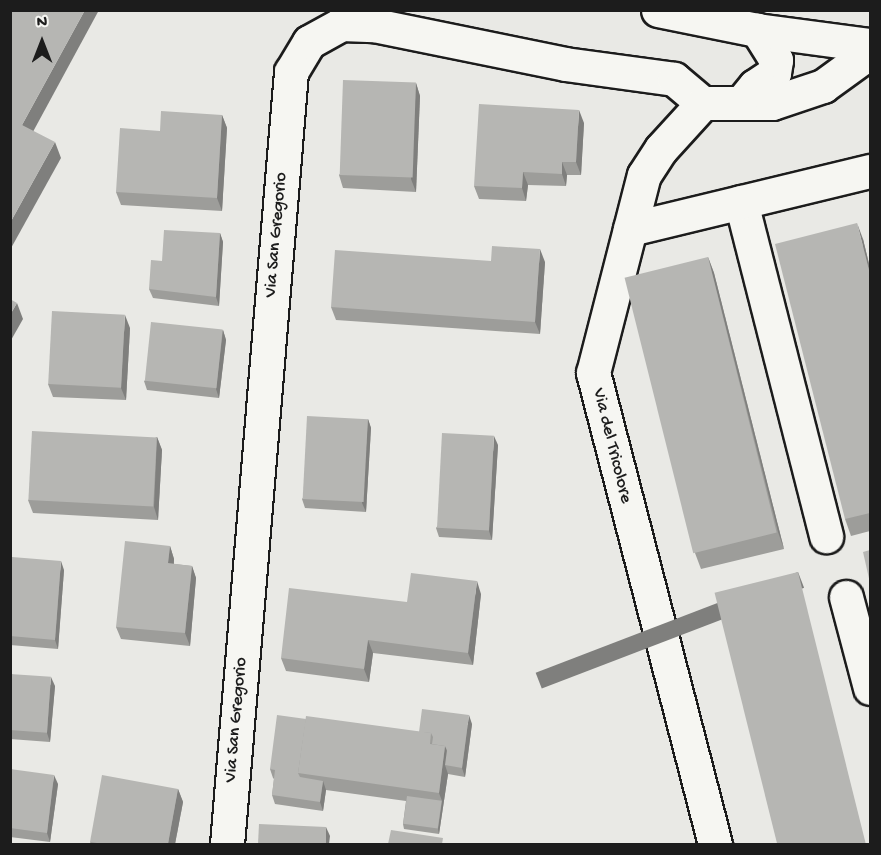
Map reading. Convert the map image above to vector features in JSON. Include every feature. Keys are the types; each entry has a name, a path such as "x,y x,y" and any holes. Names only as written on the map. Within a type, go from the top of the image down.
{"street":[{"path":"658,10 757,30 870,45"},
{"name":"Via San Gregorio","path":"227,844 291,72 309,42 341,24 374,25 565,64 674,79 703,103"},
{"path":"741,103 755,86 774,73 776,60 757,30"},
{"path":"703,103 771,103 823,86 870,52"},
{"name":"Via del Tricolore","path":"703,103 661,149 644,175 592,373 715,844"},
{"path":"630,229 870,171"},
{"path":"741,202 826,536"},
{"path":"846,597 870,688"}],"building":[{"path":"12,10 85,10 22,125 55,142 10,223 10,12"},
{"path":"343,80 416,83 413,177 340,175"},
{"path":"479,104 579,110 576,162 562,162 562,174 523,172 522,188 474,186"},
{"path":"161,111 222,115 217,198 116,192 120,128 160,131"},
{"path":"857,223 870,274 870,513 845,519 775,244"},
{"path":"164,230 220,233 216,297 149,289 151,260 162,261"},
{"path":"492,246 540,249 535,322 331,307 335,250 491,261"},
{"path":"708,257 777,533 693,553 625,278"},
{"path":"10,299 17,303 10,315"},
{"path":"52,311 125,315 121,388 48,384"},
{"path":"151,322 223,330 216,388 145,381"},
{"path":"307,416 368,419 364,502 303,499"},
{"path":"32,431 157,438 153,506 28,500"},
{"path":"442,433 494,436 489,531 437,528"},
{"path":"125,541 170,546 168,563 192,566 185,633 116,627"},
{"path":"870,550 870,583 863,552"},
{"path":"12,557 61,561 55,640 10,636"},
{"path":"798,572 866,844 777,844 715,593"},
{"path":"411,573 477,581 468,653 368,640 364,669 281,658 289,588 407,602"},
{"path":"10,674 51,677 47,733 10,730"},
{"path":"422,709 469,715 462,768 445,765 447,750 445,746 432,744 431,733 419,732"},
{"path":"277,715 306,719 298,773 300,777 323,781 320,802 272,795 275,770 270,769"},
{"path":"306,716 431,733 430,744 445,746 439,793 298,773"},
{"path":"10,769 54,775 47,833 10,828"},
{"path":"102,775 178,789 168,844 90,842"},
{"path":"407,796 442,801 438,829 403,824"},
{"path":"259,824 326,827 326,844 258,844"},
{"path":"391,830 443,838 442,844 388,844"}]}
